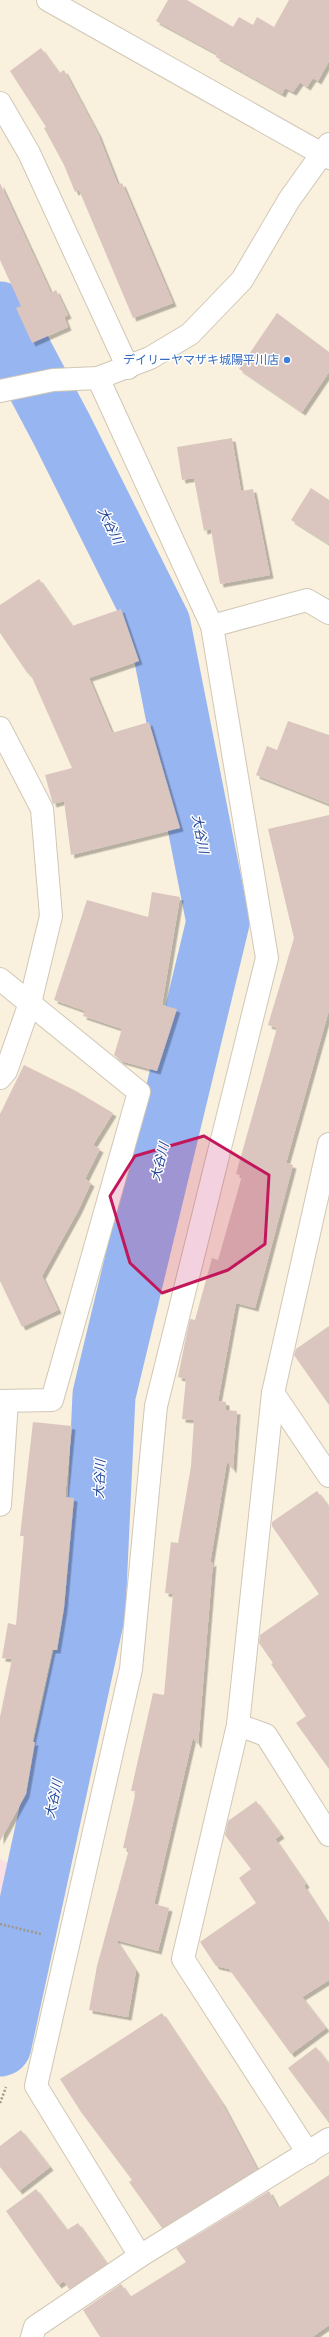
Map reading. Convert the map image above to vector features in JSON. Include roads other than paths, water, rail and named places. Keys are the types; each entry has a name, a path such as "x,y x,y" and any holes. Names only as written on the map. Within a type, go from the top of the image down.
{"street":[{"path":"9,388 53,380 98,378 128,368 150,358 190,334 242,280 289,200 327,153 48,0"},
{"path":"0,103 29,152 128,368"},
{"path":"98,378 212,626 267,958 156,1406 131,1669 36,2086 140,2256"},
{"path":"212,626 307,600 329,613"},
{"path":"0,728 42,809 51,916 30,1003 6,1071 0,1078"},
{"path":"0,980 139,1092 52,1400 3,1401 0,1505"},
{"path":"308,2153 183,1959 238,1725 273,1393 329,1144"},
{"path":"273,1393 329,1476"},
{"path":"238,1725 266,1736 329,1836"},
{"path":"32,2337 35,2327 140,2256 329,2139"}],"waterway":[{"name":"大谷川","path":"0,313 62,430 159,624 218,922 104,1395 94,1612 0,2045"}],"place":[{"name":"デイリーヤマザキ城陽平川店","path":"287,360"}]}
